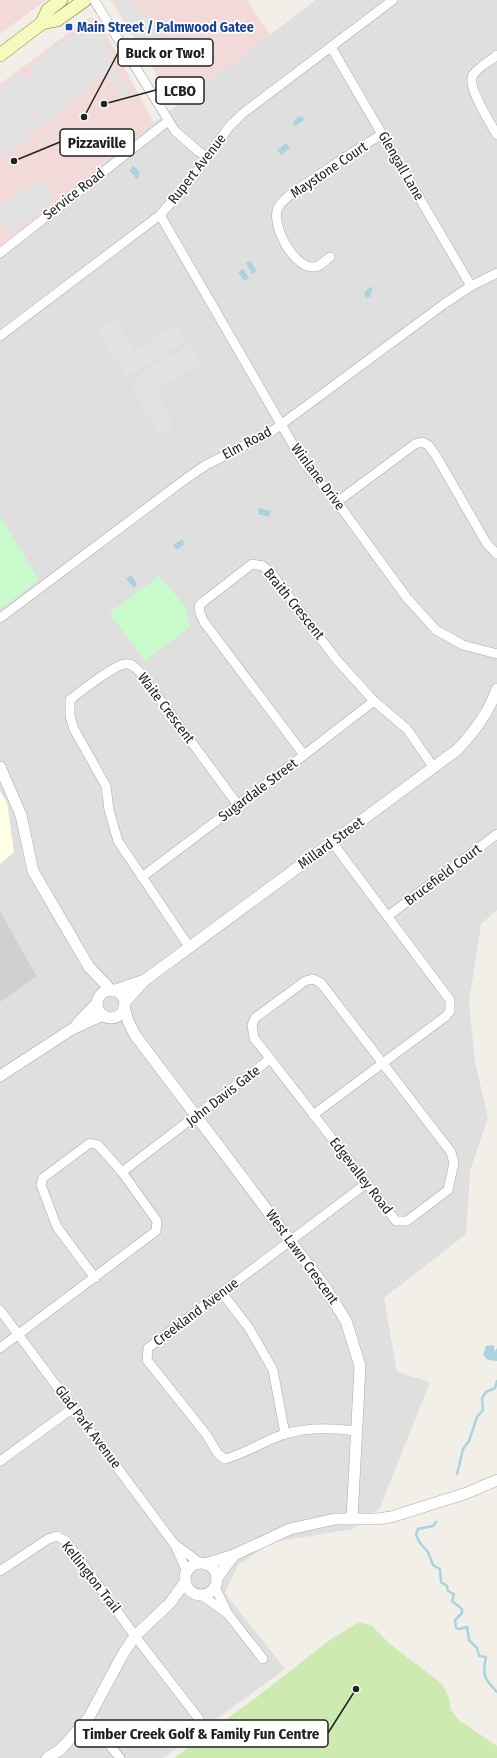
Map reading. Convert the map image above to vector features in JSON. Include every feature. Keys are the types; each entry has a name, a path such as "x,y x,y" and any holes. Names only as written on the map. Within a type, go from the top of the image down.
{"main road":[{"path":"0,54 42,22 48,10 61,0"},
{"path":"42,22 57,20 85,0"}],"street":[{"path":"94,0 175,131 198,152 207,157"},
{"name":"Rupert Avenue","path":"0,336 160,215 193,177 229,127 242,114 393,0"},
{"name":"Glengall Lane","path":"331,47 471,286"},
{"path":"497,55 473,75 471,81 473,90 497,135"},
{"name":"Service Road","path":"0,253 168,121"},
{"name":"Maystone Court","path":"330,257 317,266 306,267 297,261 280,232 277,216 278,207 308,182 346,155 382,134"},
{"name":"Winlane Drive","path":"160,215 303,462 337,502 407,598 436,630 463,645 497,654"},
{"name":"Elm Road","path":"0,618 187,478 206,465 271,432 400,335 471,286 497,273"},
{"path":"337,502 411,447 422,442 428,445 435,454 487,544 497,554"},
{"name":"Braith Crescent","path":"304,755 204,622 200,612 199,606 203,602 252,564 263,566 272,574 336,659 374,701 407,729 434,768"},
{"name":"Waite Crescent","path":"190,948 118,841 109,810 106,786 72,722 70,716 70,700 76,694 115,668 124,663 132,665 139,670 238,805"},
{"name":"Millard Street","path":"125,1005 145,980 457,750 471,735 484,716 497,689"},
{"name":"Sugardale Street","path":"142,877 374,701"},
{"path":"0,767 21,814 33,871 89,967 112,991 121,994 125,1005 117,1016 106,1016 72,1029 0,1076"},
{"name":"Brucefield Court","path":"388,916 497,834"},
{"path":"313,1115 444,1017 450,1010 450,1000 332,842"},
{"path":"89,967 98,1001 98,1008 106,1016"},
{"name":"Edgevalley Road","path":"270,1059 254,1038 252,1026 255,1018 305,981 313,979 321,983 451,1152 454,1163 448,1190 407,1221 396,1220 313,1115"},
{"name":"Millard Street","path":"112,991 145,980"},
{"path":"72,1029 104,993 112,991"},
{"name":"West Lawn Crescent","path":"125,1005 128,1021 135,1035 325,1287 346,1321 360,1366 352,1519"},
{"name":"West Lawn Crescent","path":"106,1016 135,1035"},
{"name":"John Davis Gate","path":"122,1172 197,1117 270,1059 313,1115"},
{"path":"0,1348 95,1278 156,1231 157,1221 122,1172 98,1145 90,1143 43,1178 41,1185 57,1227 95,1278"},
{"name":"Creekland Avenue","path":"356,1431 313,1430 285,1434 236,1456 225,1459 218,1454 206,1434 147,1360 148,1348 367,1183"},
{"path":"222,1292 249,1328 272,1370 285,1434"},
{"name":"Glad Park Avenue","path":"0,1310 175,1545 186,1577"},
{"path":"0,1461 73,1408"},
{"path":"47,1758 60,1750 88,1719 99,1702 123,1654 135,1636 170,1603 186,1577 190,1567 234,1555 290,1529 335,1519 377,1520 467,1493 497,1480"},
{"name":"Kellington Trail","path":"0,1571 48,1539 57,1536 66,1541 135,1636"},
{"name":"Glad Park Avenue","path":"175,1545 202,1563"},
{"path":"170,1603 198,1594 209,1593 234,1555"},
{"path":"202,1563 213,1569 216,1582 228,1614 263,1659"},
{"path":"186,1577 191,1592 198,1594 228,1614"},
{"path":"135,1636 199,1720"},
{"path":"88,1719 120,1758"}],"shaded area":[{"path":"0,0 46,0 0,34"},
{"path":"111,0 247,0 270,35 176,106"},
{"path":"114,0 132,0 139,14 145,11 162,44 146,53"},
{"path":"316,0 497,0 497,910 481,924 469,1002 475,1062 488,1118 470,1171 466,1234 384,1298 397,1372 430,1382 380,1507 353,1529 273,1542 238,1565 225,1593 285,1669 163,1758 0,1758 0,1002 37,975 0,911 0,864 14,852 7,803 0,791 0,246 154,123"},
{"path":"90,17 99,20 154,123 0,246 0,84"},
{"path":"85,25 90,31 96,26 110,52 106,54 132,97 126,101 109,76 103,81 97,75 89,82 93,87 75,101 71,95 68,98 71,103 33,133 29,129 23,132 30,141 0,158 0,101 3,98 0,89 20,73 24,78 33,71 30,66"},
{"path":"42,180 55,198 10,235 0,219 0,205"},
{"path":"115,318 134,350 177,325 187,341 126,377 97,329"},
{"path":"190,344 201,363 155,390 173,421 170,423 173,428 160,436 131,387 136,384 133,378"},
{"path":"0,791 7,803 14,852 0,864"},
{"path":"0,911 37,976 0,1002"}],"green space":[{"path":"0,516 39,580 0,609"},
{"path":"159,576 186,607 190,627 145,661 109,613"},
{"path":"359,1622 371,1625 390,1644 442,1684 449,1698 451,1710 459,1720 497,1746 497,1758 174,1758 262,1693 331,1639"}],"water":[{"path":"301,116 304,118 303,121 295,126 293,122"},
{"path":"286,143 290,148 281,155 277,150"},
{"path":"133,166 140,172 138,179 129,171"},
{"path":"250,261 257,271 252,274 246,263"},
{"path":"243,269 249,278 244,281 238,272"},
{"path":"373,287 370,297 366,298 364,293 369,288"},
{"path":"259,508 271,511 269,517 258,514"},
{"path":"182,539 185,544 176,550 173,545"},
{"path":"132,576 137,584 134,588 126,579"},
{"path":"494,1345 494,1352 497,1348 497,1361 488,1360 483,1355 486,1346"}],"waterway":[{"path":"457,1474 463,1449 469,1441 477,1417 483,1410 482,1398 486,1392 495,1388 497,1381"},
{"path":"436,1522 433,1526 418,1529 416,1535 420,1543 428,1552 433,1565 440,1569 441,1582 447,1586 448,1591 454,1594 452,1601 462,1609 462,1613 455,1620 456,1628 459,1629 467,1627 469,1640 477,1648 479,1656 486,1657 484,1673 489,1683 497,1692"}],"place":[{"name":"Main Street / Palmwood Gatee","path":"69,27"},
{"name":"LCBO","path":"104,104"},
{"name":"Buck or Two!","path":"84,117"},
{"name":"Pizzaville","path":"14,161"},
{"name":"Timber Creek Golf & Family Fun Centre","path":"356,1689"}]}
